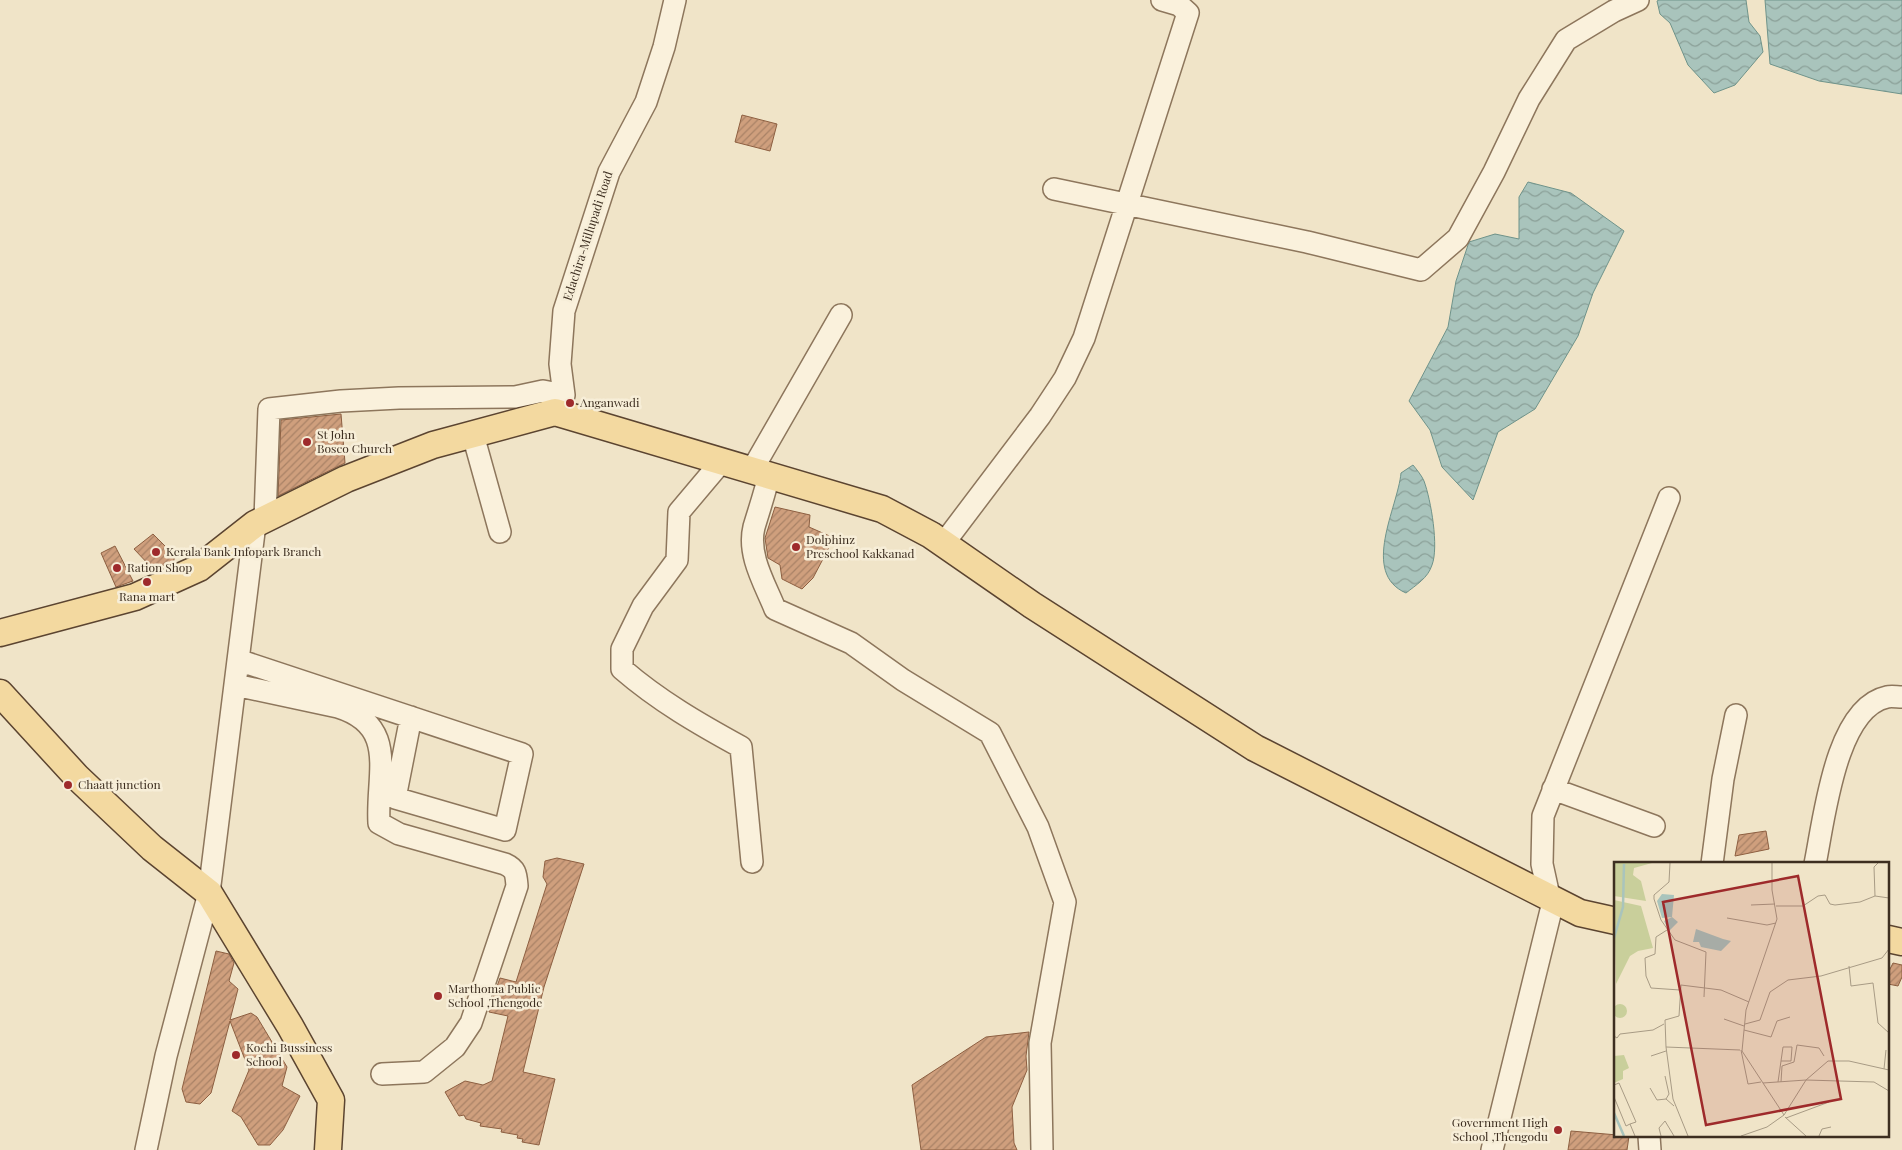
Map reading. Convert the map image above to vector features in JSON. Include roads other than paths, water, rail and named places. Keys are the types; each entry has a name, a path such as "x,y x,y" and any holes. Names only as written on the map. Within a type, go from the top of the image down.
{"main road":[{"path":"0,634 135,597 199,568 260,521 346,479 433,445 473,435 560,404 722,461 882,509 944,544 1032,605 1254,748 1580,913 1614,921"},
{"path":"0,693 77,777 152,848 209,893 290,1026 331,1100 328,1150"}],"street":[{"name":"Edachira-Millupadi Road","path":"560,404 560,364 564,311 609,172 646,102 664,47 675,0"},
{"path":"944,544 1065,378 1084,338 1188,13 1179,5 1162,0"},
{"path":"1054,189 1307,242 1421,270 1458,238 1494,172 1529,99 1566,40 1614,11 1638,0"},
{"path":"840,315 760,473 764,502 754,529 753,550 776,608 851,643 933,699 990,734 1038,827 1065,902 1040,1043 1042,1150"},
{"path":"146,1150 166,1056 209,893 238,660 260,521 269,409 341,401 399,398 515,397 543,390 560,404"},
{"path":"473,435 500,532"},
{"path":"722,461 679,512 677,560 643,606 622,649 622,669 659,699 741,748 752,862"},
{"path":"1492,1150 1551,897 1542,864 1543,816 1669,498"},
{"path":"238,660 522,754 505,830 395,798 411,718"},
{"path":"235,686 338,707 352,711 363,718 375,730 381,752 380,822 399,834 505,864 513,868 516,874 517,886 471,1023 456,1047 424,1072 382,1074"},
{"path":"1815,862 1836,764 1844,737 1866,708 1886,697 1902,697"},
{"path":"1712,862 1722,779 1736,715"},
{"path":"1553,789 1654,826"}],"water":[{"path":"1746,0 1749,22 1760,36 1763,52 1735,85 1714,93 1688,65 1670,23 1660,14 1657,1"},
{"path":"1765,0 1902,0 1902,94 1819,81 1770,64"},
{"path":"1528,182 1571,193 1624,231 1593,293 1578,336 1535,409 1498,432 1473,500 1442,467 1430,430 1409,401 1448,327 1456,281 1469,242 1495,234 1519,239 1519,197"},
{"path":"1413,465 1423,479 1427,489 1435,547 1432,565 1428,574 1406,593 1392,583 1385,571 1383,555 1385,538 1401,473"}],"place":[{"name":"Anganwadi","path":"570,403"},
{"name":"St John Bosco Church","path":"307,442"},
{"name":"Dolphinz Preschool Kakkanad","path":"796,547"},
{"name":"Kerala Bank Infopark Branch","path":"156,552"},
{"name":"Ration Shop","path":"117,568"},
{"name":"Rana mart","path":"147,582"},
{"name":"Chaatt junction","path":"68,785"},
{"name":"Marthoma Public School ,Thengode","path":"438,996"},
{"name":"Kochi Bussiness School","path":"236,1055"},
{"name":"Government High School ,Thengodu","path":"1558,1130"}]}
